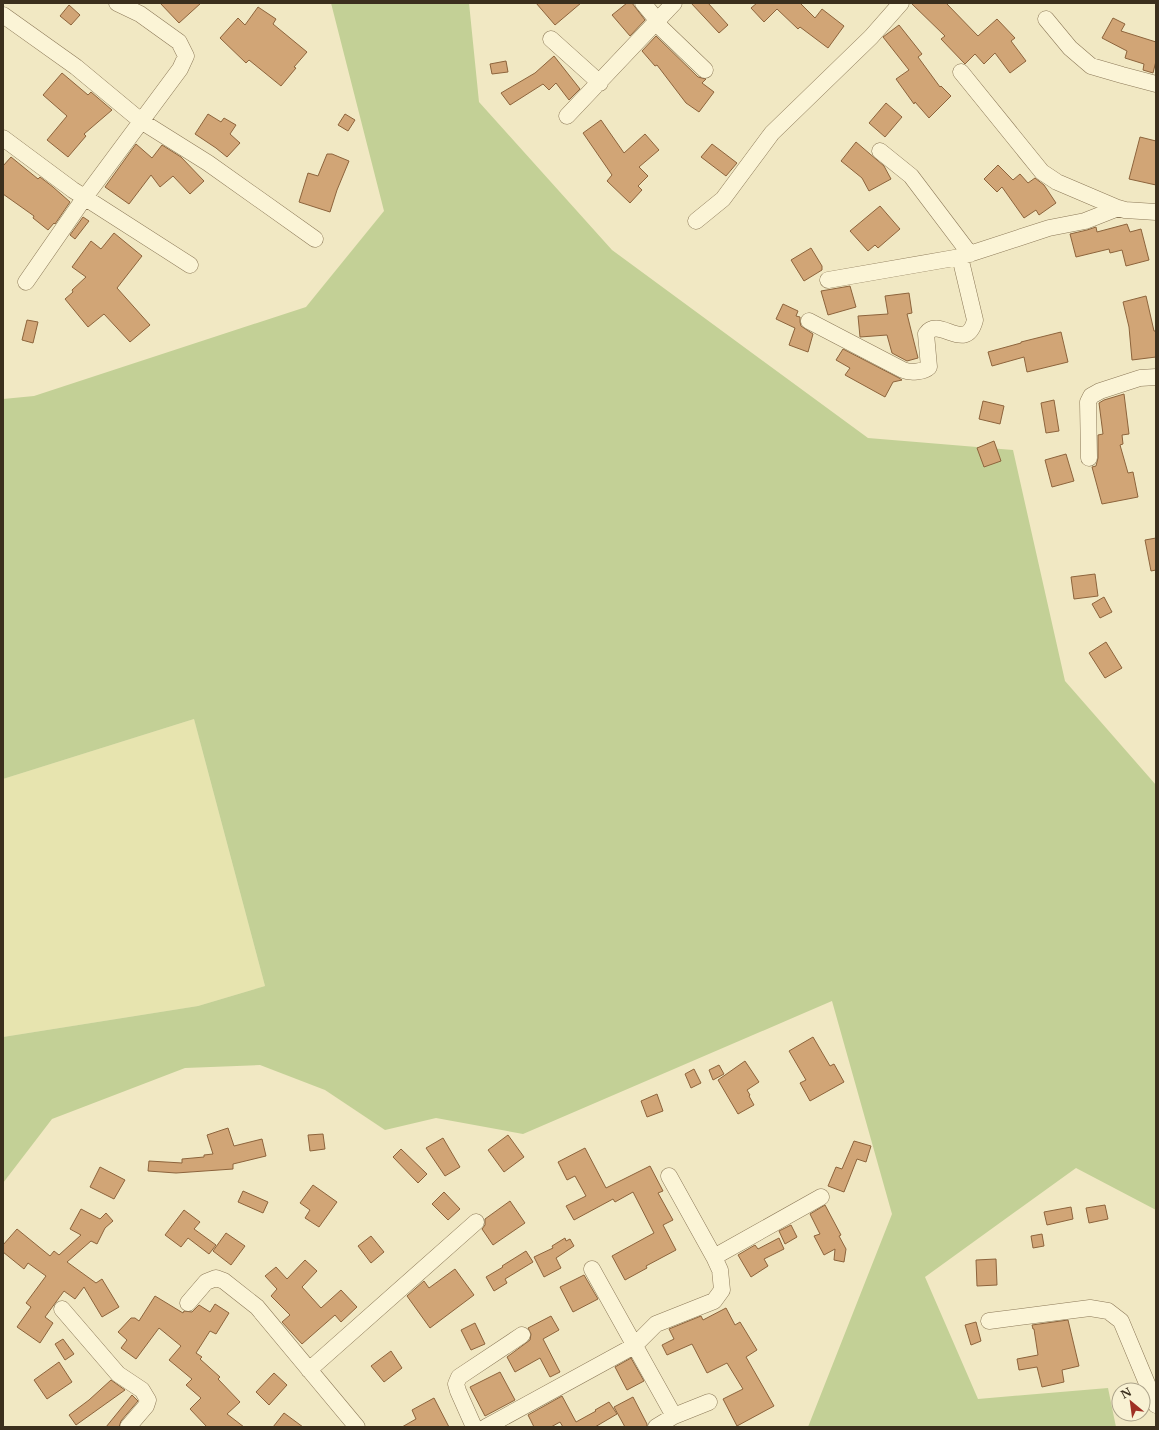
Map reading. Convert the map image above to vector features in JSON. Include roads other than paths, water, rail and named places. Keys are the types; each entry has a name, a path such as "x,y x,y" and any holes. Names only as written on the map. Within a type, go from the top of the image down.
{"street":[{"path":"26,282 85,197 180,69 186,56 179,42 140,14 117,3"},
{"path":"643,3 656,21 704,70"},
{"path":"567,116 674,3"},
{"path":"696,221 723,199 772,133 871,37 901,3"},
{"path":"3,15 76,67 141,121 208,163 315,239"},
{"path":"1046,19 1070,48 1091,66 1122,76 1156,84"},
{"path":"551,39 600,82"},
{"path":"961,72 1042,172 1057,182 1118,208 1156,212"},
{"path":"3,138 85,197 190,265"},
{"path":"810,321 907,372 926,370 929,366 926,334 929,330 934,328 963,336 970,333 974,327 975,320 965,255 910,176 880,151"},
{"path":"828,280 965,255 1049,228 1085,222 1118,208"},
{"path":"1089,458 1088,402 1091,396 1100,391 1140,378 1156,376"},
{"path":"486,1427 634,1346 656,1324 714,1301 722,1290 720,1270 669,1176"},
{"path":"714,1257 821,1197"},
{"path":"309,1370 476,1222"},
{"path":"592,1269 674,1416"},
{"path":"188,1303 206,1282 216,1278 224,1281 257,1307 357,1427"},
{"path":"62,1308 118,1374 142,1390 148,1400 146,1406 128,1427"},
{"path":"989,1322 1090,1308 1108,1311 1121,1321 1156,1405"},
{"path":"474,1427 458,1391 456,1384 459,1377 522,1335"},
{"path":"656,1427 674,1416 708,1402"}]}
